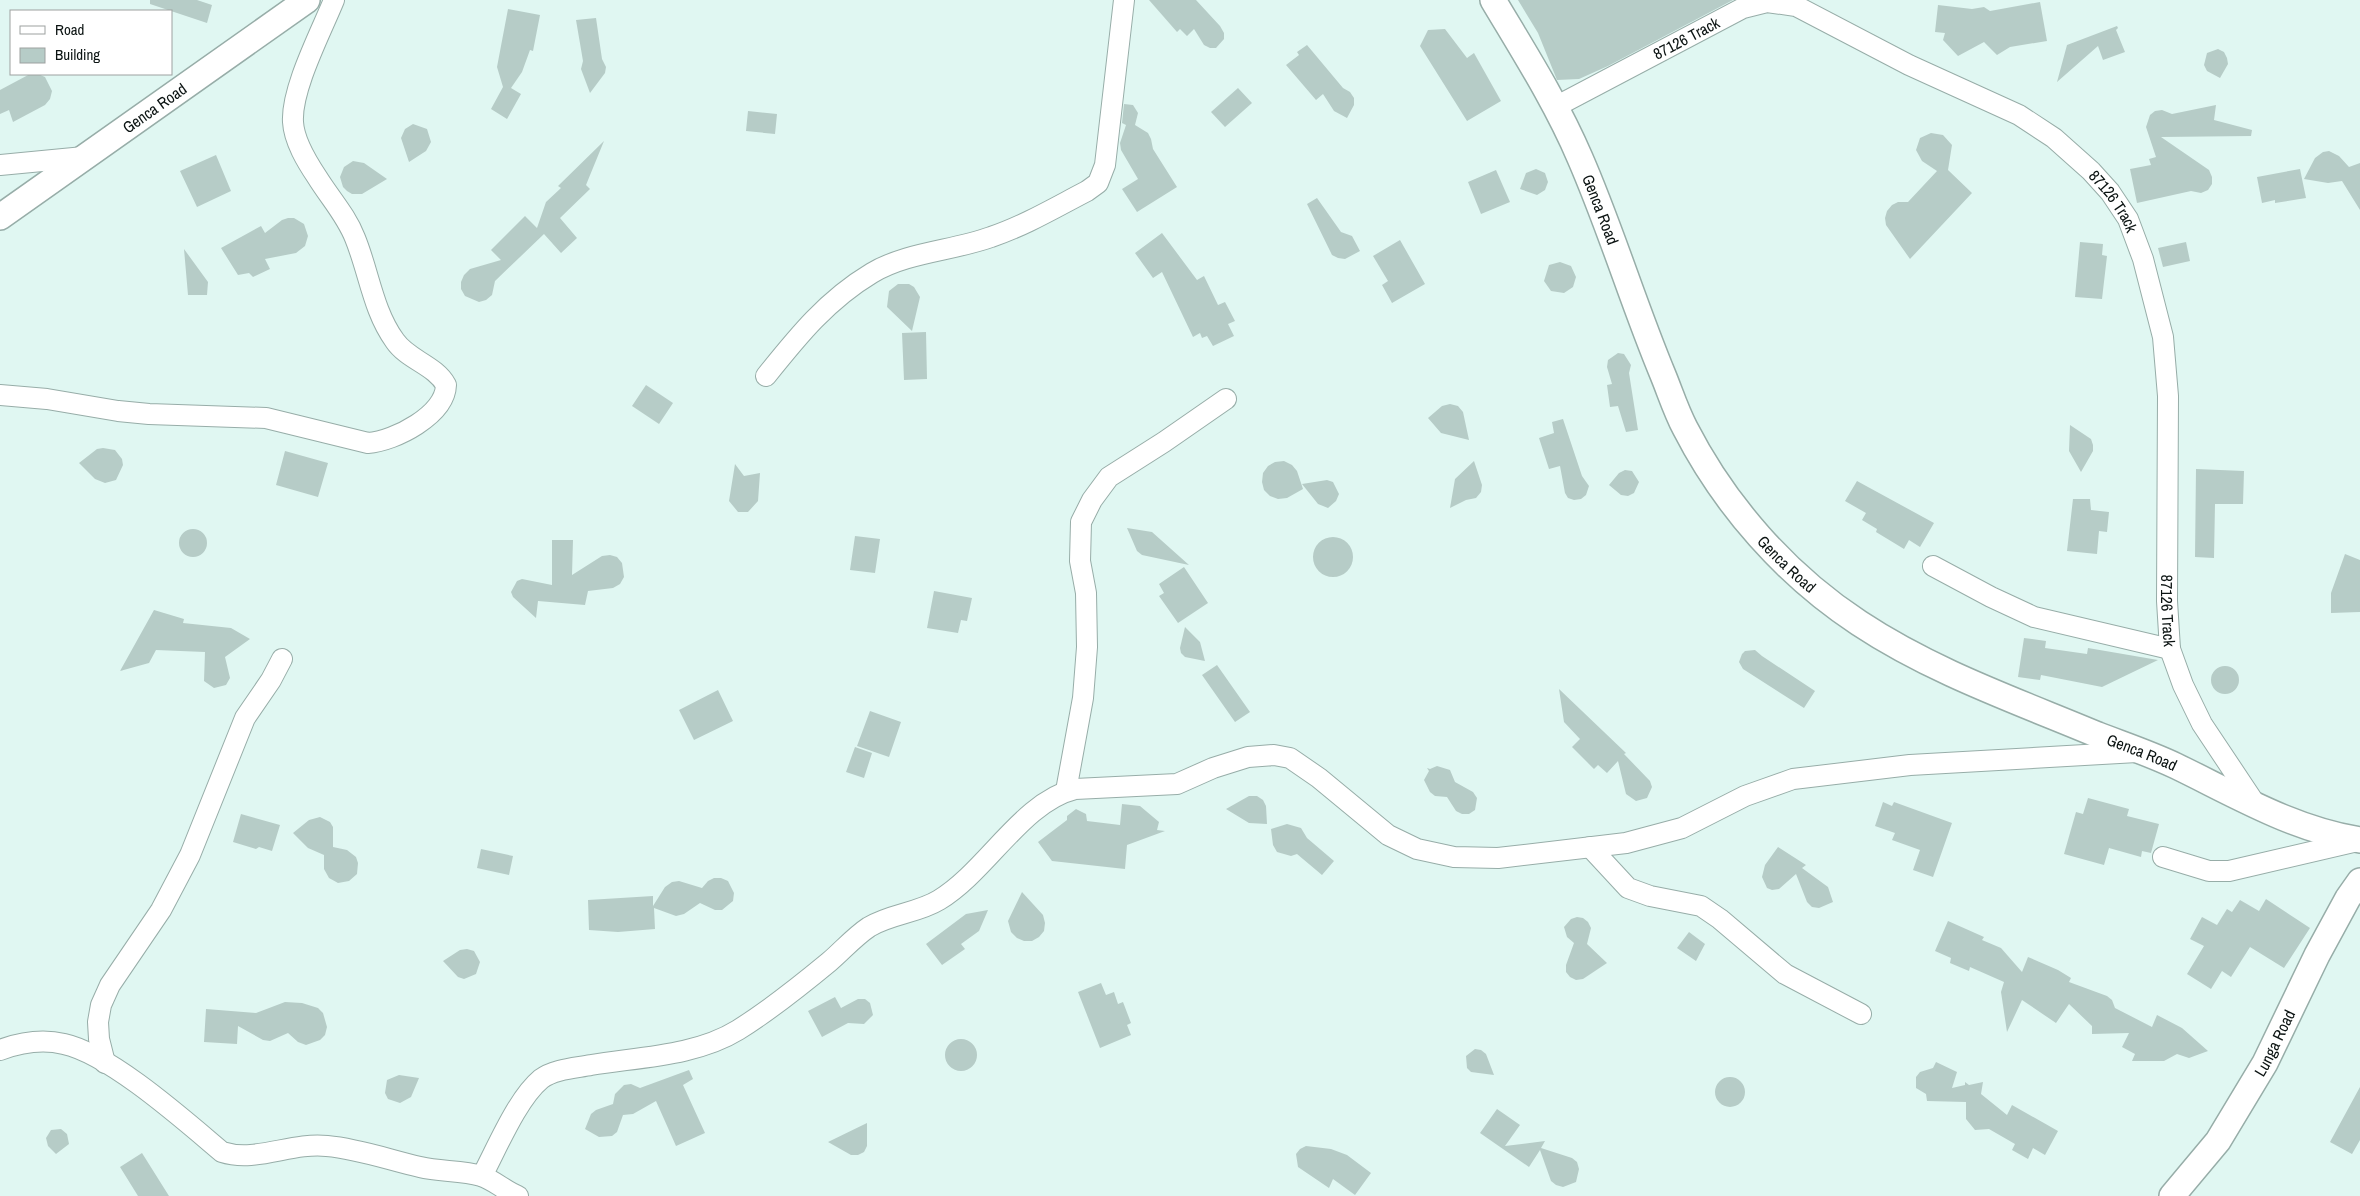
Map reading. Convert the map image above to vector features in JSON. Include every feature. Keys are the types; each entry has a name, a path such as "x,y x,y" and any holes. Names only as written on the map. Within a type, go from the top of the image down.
{"street":[{"name":"Genca Road","path":"0,216 307,0"},
{"path":"0,396 47,399 141,413 266,418 368,443 382,442 397,436 425,418 438,406 446,385 442,377 410,357 393,340 378,308 355,238 347,220 317,178 296,138 293,122 299,89 334,0"},
{"path":"766,376 806,325 842,294 873,273 904,259 992,237 1087,191 1098,183 1105,165 1124,0"},
{"name":"Genca Road","path":"1493,0 1557,106 1584,168 1651,347 1683,426 1714,480 1749,526 1788,566 1856,621 1905,652 1943,671 2173,765 2259,809 2327,834 2360,840"},
{"name":"87126 Track","path":"1557,106 1743,8 1767,2 1796,6 1909,65 2019,115 2054,138 2091,171 2110,192 2128,219 2143,259 2163,337 2168,396 2167,601 2170,649 2183,685 2202,724 2259,809"},
{"path":"0,165 84,157"},
{"path":"1066,791 1083,698 1087,647 1086,593 1080,561 1081,522 1092,500 1109,477 1226,399"},
{"path":"1933,566 1991,597 2034,617 2170,649"},
{"path":"105,1063 99,1039 98,1022 101,1006 110,985 161,910 190,855 245,718 271,680 282,659"},
{"path":"482,1176 529,1091 542,1078 564,1070 704,1045 734,1033 790,993 868,928 886,918 938,901 976,872 1035,810 1066,791 1177,784 1213,768 1248,757 1274,755 1290,758 1319,778 1388,835 1417,849 1454,857 1498,858 1626,843 1682,828 1745,796 1793,779 1910,765 2138,752"},
{"path":"2163,857 2209,871 2229,871 2360,840"},
{"path":"1590,847 1628,888 1650,896 1701,906 1720,919 1785,974 1861,1014"},
{"name":"Lunga Road","path":"2172,1196 2218,1141 2265,1063 2317,955 2360,880"},
{"path":"0,1050 16,1044 64,1044 122,1073 222,1152 234,1156 249,1156 299,1146 326,1145 365,1151 420,1167 482,1176 518,1196"}],"building":[{"path":"150,0 197,0 212,5 207,23 150,4"},
{"path":"1149,0 1196,0 1220,26 1224,33 1224,39 1216,48 1210,48 1204,45 1194,29 1187,36 1180,29 1177,32"},
{"path":"1518,0 1733,0 1608,66 1579,79 1557,80 1538,33"},
{"path":"2040,2 2047,41 2010,47 1997,55 1984,42 1958,56 1943,40 1945,33 1935,32 1938,5 1972,9 1984,7 1990,11"},
{"path":"508,9 540,15 533,51 530,50 522,72 511,88 521,94 507,119 491,109 503,87 497,67"},
{"path":"596,18 602,59 606,67 605,73 590,93 581,69 583,61 576,20"},
{"path":"2117,26 2116,30 2125,52 2103,60 2098,46 2057,82 2067,45"},
{"path":"1445,29 1467,58 1474,53 1501,101 1467,121 1420,46 1428,30"},
{"path":"1307,45 1343,88 1350,92 1354,98 1354,105 1347,118 1334,111 1323,94 1316,100 1286,65 1299,55 1297,52"},
{"path":"2218,49 2224,52 2228,64 2220,78 2207,71 2204,65 2207,53"},
{"path":"28,75 40,75 45,77 52,91 50,99 45,105 13,122 9,110 0,114 0,90"},
{"path":"1238,88 1252,103 1225,127 1211,112"},
{"path":"1124,104 1133,105 1138,113 1135,125 1148,133 1153,149 1177,187 1137,212 1122,189 1138,179 1121,150 1120,143 1126,125 1122,123"},
{"path":"2216,105 2214,120 2252,130 2251,136 2161,137 2209,170 2212,184 2208,190 2201,193 2191,191 2137,203 2130,169 2151,165 2149,159 2156,157 2146,127 2150,115 2155,111 2162,110 2172,114"},
{"path":"748,111 777,114 775,134 746,131"},
{"path":"413,124 427,129 431,142 426,151 409,162 401,138 405,129"},
{"path":"1931,133 1943,135 1952,145 1948,170 1972,193 1910,259 1886,225 1885,218 1887,211 1892,205 1898,202 1908,202 1937,171 1922,161 1916,150 1920,138"},
{"path":"604,141 586,185 590,189 560,218 577,238 561,253 544,234 495,281 492,295 486,300 479,302 465,296 461,289 464,275 470,269 501,260 491,250 525,216 537,228 546,202 561,188 558,186"},
{"path":"2329,151 2339,156 2349,167 2360,163 2360,210 2342,181 2328,183 2304,179 2315,158 2323,152"},
{"path":"216,155 231,191 197,207 180,171"},
{"path":"353,161 364,163 387,179 362,194 352,194 343,187 340,177 344,167"},
{"path":"1536,169 1545,173 1548,182 1545,190 1537,195 1520,189 1526,173"},
{"path":"2300,169 2306,198 2275,203 2275,200 2262,203 2257,177"},
{"path":"1496,170 1510,202 1481,214 1468,182"},
{"path":"1317,198 1341,232 1352,236 1360,251 1345,259 1332,255 1307,204"},
{"path":"294,218 304,224 308,236 305,246 296,253 265,259 270,269 253,277 249,273 238,275 221,248 261,226 265,233 282,220"},
{"path":"1162,233 1197,280 1204,276 1218,305 1225,302 1235,321 1228,324 1234,336 1213,346 1207,336 1202,338 1200,333 1193,337 1162,272 1153,278 1135,253"},
{"path":"1400,240 1425,284 1392,303 1382,285 1388,281 1373,256"},
{"path":"2080,242 2103,244 2102,255 2107,256 2102,299 2075,297"},
{"path":"2186,242 2190,261 2163,267 2158,248"},
{"path":"184,249 208,282 207,295 188,295"},
{"path":"1560,262 1571,266 1576,277 1573,287 1564,293 1551,291 1544,281 1549,265"},
{"path":"898,284 909,284 914,287 920,297 912,331 887,307 889,291"},
{"path":"926,332 927,379 904,380 902,333"},
{"path":"1618,353 1624,354 1631,365 1629,373 1638,430 1626,432 1618,406 1610,407 1607,385 1612,384 1607,367 1608,360"},
{"path":"646,385 673,403 659,424 632,406"},
{"path":"1450,404 1458,406 1463,412 1469,440 1441,433 1428,418 1442,406"},
{"path":"1563,419 1582,476 1589,486 1586,495 1581,499 1574,500 1568,498 1565,493 1560,466 1549,469 1539,438 1554,433 1552,422"},
{"path":"2070,425 2091,439 2093,445 2093,451 2081,472 2069,451"},
{"path":"97,449 115,450 122,459 123,465 116,480 105,483 95,479 79,463"},
{"path":"285,451 328,463 318,497 276,485"},
{"path":"1284,461 1292,465 1297,471 1303,489 1287,498 1278,499 1270,496 1264,490 1262,482 1263,473 1268,466 1275,462"},
{"path":"1474,461 1482,485 1481,492 1476,498 1466,500 1450,508 1455,479"},
{"path":"735,464 744,476 760,473 758,501 748,512 738,512 729,501"},
{"path":"2196,469 2244,471 2243,504 2215,504 2214,558 2195,557"},
{"path":"1625,470 1632,471 1639,482 1634,493 1628,496 1621,495 1609,485 1619,473"},
{"path":"1327,480 1333,482 1339,494 1336,501 1328,508 1318,504 1302,484"},
{"path":"1857,481 1934,523 1920,547 1909,540 1904,549 1876,532 1877,529 1862,520 1866,513 1845,501"},
{"path":"2073,499 2090,499 2091,510 2109,512 2107,532 2099,531 2097,554 2067,551"},
{"path":"1127,528 1152,532 1189,565 1142,555 1137,551"},
{"path":"193,529 203,533 207,543 203,553 193,557 183,553 179,543 183,533"},
{"path":"855,536 880,539 875,573 850,570"},
{"path":"1329,537 1337,537 1344,540 1350,546 1353,557 1350,568 1344,574 1337,577 1329,577 1322,574 1316,568 1313,561 1313,553 1316,546 1322,540"},
{"path":"552,540 573,540 572,575 602,556 610,555 617,557 622,563 624,577 620,584 613,588 588,591 585,605 538,601 536,618 513,597 511,592 517,581 522,579 552,585"},
{"path":"2345,554 2360,560 2360,612 2331,613 2331,593"},
{"path":"1184,567 1208,603 1178,623 1159,596 1164,593 1159,584"},
{"path":"934,591 972,598 967,621 961,620 958,633 927,628"},
{"path":"154,610 184,619 183,623 231,628 250,639 225,657 230,678 226,685 214,688 204,681 205,652 156,650 149,663 120,671"},
{"path":"1185,627 1200,642 1205,661 1185,657 1181,653 1180,648"},
{"path":"2024,638 2046,641 2045,648 2087,654 2088,648 2158,660 2102,687 2041,675 2040,680 2018,677"},
{"path":"1755,650 1815,691 1804,708 1743,669 1739,662 1742,654 1745,651"},
{"path":"1217,665 1250,712 1235,722 1202,675"},
{"path":"2225,666 2235,670 2239,680 2235,690 2225,694 2215,690 2211,680 2215,670"},
{"path":"1559,689 1626,753 1624,754 1650,781 1652,787 1647,798 1636,801 1626,794 1618,761 1607,773 1598,765 1594,769 1572,747 1580,739 1564,722"},
{"path":"718,690 733,721 694,740 679,710"},
{"path":"870,711 901,722 889,757 857,746"},
{"path":"855,747 872,753 864,778 846,772"},
{"path":"1437,766 1450,770 1455,782 1473,792 1477,798 1475,810 1469,814 1462,814 1456,811 1447,797 1435,796 1430,792 1424,780 1429,771 1427,768 1430,769"},
{"path":"1249,796 1257,796 1263,800 1266,806 1267,824 1249,823 1226,809"},
{"path":"2088,798 2129,809 2127,816 2159,824 2151,853 2142,851 2141,857 2109,848 2104,865 2064,854 2076,812 2083,814"},
{"path":"1883,802 1892,806 1894,802 1952,823 1933,877 1913,870 1920,850 1892,840 1895,833 1875,826"},
{"path":"1122,804 1140,806 1159,822 1157,830 1165,831 1127,845 1125,869 1052,861 1038,842 1067,820 1067,816 1076,809 1086,814 1087,821 1120,825"},
{"path":"241,814 280,825 272,851 259,847 256,849 233,842"},
{"path":"320,817 330,822 333,827 333,847 347,850 356,857 358,863 357,874 349,881 338,883 329,878 324,869 324,855 308,848 293,833 309,820"},
{"path":"1287,824 1301,828 1307,838 1334,861 1322,875 1297,854 1291,856 1277,852 1273,845 1271,829"},
{"path":"1778,847 1806,865 1802,868 1828,887 1833,902 1819,908 1812,907 1807,902 1796,874 1779,889 1772,890 1767,888 1762,877 1765,865"},
{"path":"481,849 513,856 509,875 477,868"},
{"path":"714,878 728,881 734,893 733,901 722,910 715,910 700,903 684,914 676,916 654,908 655,929 618,932 589,930 588,900 653,896 653,906 665,887 672,882 679,881 702,888 708,881"},
{"path":"1022,892 1043,915 1045,923 1044,931 1032,941 1024,941 1017,938 1011,932 1008,921"},
{"path":"2266,899 2310,928 2284,968 2250,947 2231,977 2222,971 2211,989 2187,974 2204,946 2190,939 2202,917 2217,925 2227,909 2232,912 2240,900 2259,911"},
{"path":"988,910 979,931 961,944 965,949 942,965 926,944 966,914"},
{"path":"1583,918 1588,922 1591,928 1587,944 1607,963 1583,979 1576,980 1566,972 1566,965 1574,943 1567,937 1564,927 1571,919"},
{"path":"1948,921 1984,937 1982,940 2001,948 2022,972 2028,957 2058,970 2071,978 2069,982 2107,996 2112,1000 2115,1008 2152,1027 2157,1015 2182,1028 2208,1051 2189,1058 2177,1054 2164,1061 2132,1061 2135,1054 2122,1047 2129,1033 2092,1034 2092,1026 2069,1004 2056,1023 2022,1000 2007,1032 2001,992 2004,982 1970,967 1969,971 1950,963 1951,958 1935,951"},
{"path":"1689,932 1705,944 1696,961 1677,948"},
{"path":"460,950 474,951 480,962 476,974 464,979 458,977 443,961"},
{"path":"1101,983 1106,995 1114,992 1118,1004 1123,1002 1131,1023 1127,1025 1131,1035 1100,1048 1078,992"},
{"path":"835,997 841,1008 858,999 865,999 870,1003 873,1015 864,1024 848,1023 822,1037 808,1011"},
{"path":"285,1002 302,1003 318,1008 323,1013 327,1027 325,1035 320,1040 306,1045 298,1042 288,1033 270,1041 263,1040 238,1026 237,1044 204,1042 206,1009 256,1013"},
{"path":"961,1039 967,1040 972,1044 976,1049 976,1061 972,1066 967,1070 961,1071 955,1070 950,1066 946,1061 945,1055 946,1049 950,1044 955,1040"},
{"path":"1475,1049 1481,1050 1486,1054 1494,1075 1471,1072 1467,1068 1466,1056"},
{"path":"1936,1062 1957,1072 1952,1088 1965,1085 1965,1082 1969,1085 1983,1082 1981,1094 2007,1115 2012,1105 2058,1131 2045,1155 2033,1148 2028,1159 2012,1150 2015,1144 1989,1129 1975,1130 1966,1119 1966,1102 1927,1101 1926,1094 1916,1088 1916,1077 1920,1072 1933,1068"},
{"path":"689,1070 693,1079 683,1085 705,1133 676,1146 656,1101 633,1114 623,1115 617,1132 612,1136 599,1137 585,1129 591,1114 596,1110 613,1104 615,1094 624,1085 631,1084 640,1088"},
{"path":"399,1075 419,1078 411,1097 400,1103 388,1099 385,1093 387,1080"},
{"path":"1730,1077 1736,1078 1744,1086 1744,1098 1736,1106 1730,1107 1724,1106 1716,1098 1715,1092 1716,1086 1724,1078"},
{"path":"2360,1087 2360,1140 2352,1154 2330,1142"},
{"path":"1497,1109 1520,1125 1505,1146 1545,1141 1541,1148 1572,1158 1577,1162 1579,1169 1576,1182 1563,1187 1551,1181 1540,1150 1529,1167 1480,1133"},
{"path":"867,1123 867,1146 864,1152 858,1155 851,1155 828,1142"},
{"path":"61,1129 67,1134 69,1144 56,1154 48,1146 46,1138 51,1130"},
{"path":"1306,1146 1331,1149 1347,1155 1371,1173 1355,1195 1333,1179 1329,1188 1298,1167 1296,1154"},
{"path":"142,1153 169,1196 138,1196 120,1167"}]}
